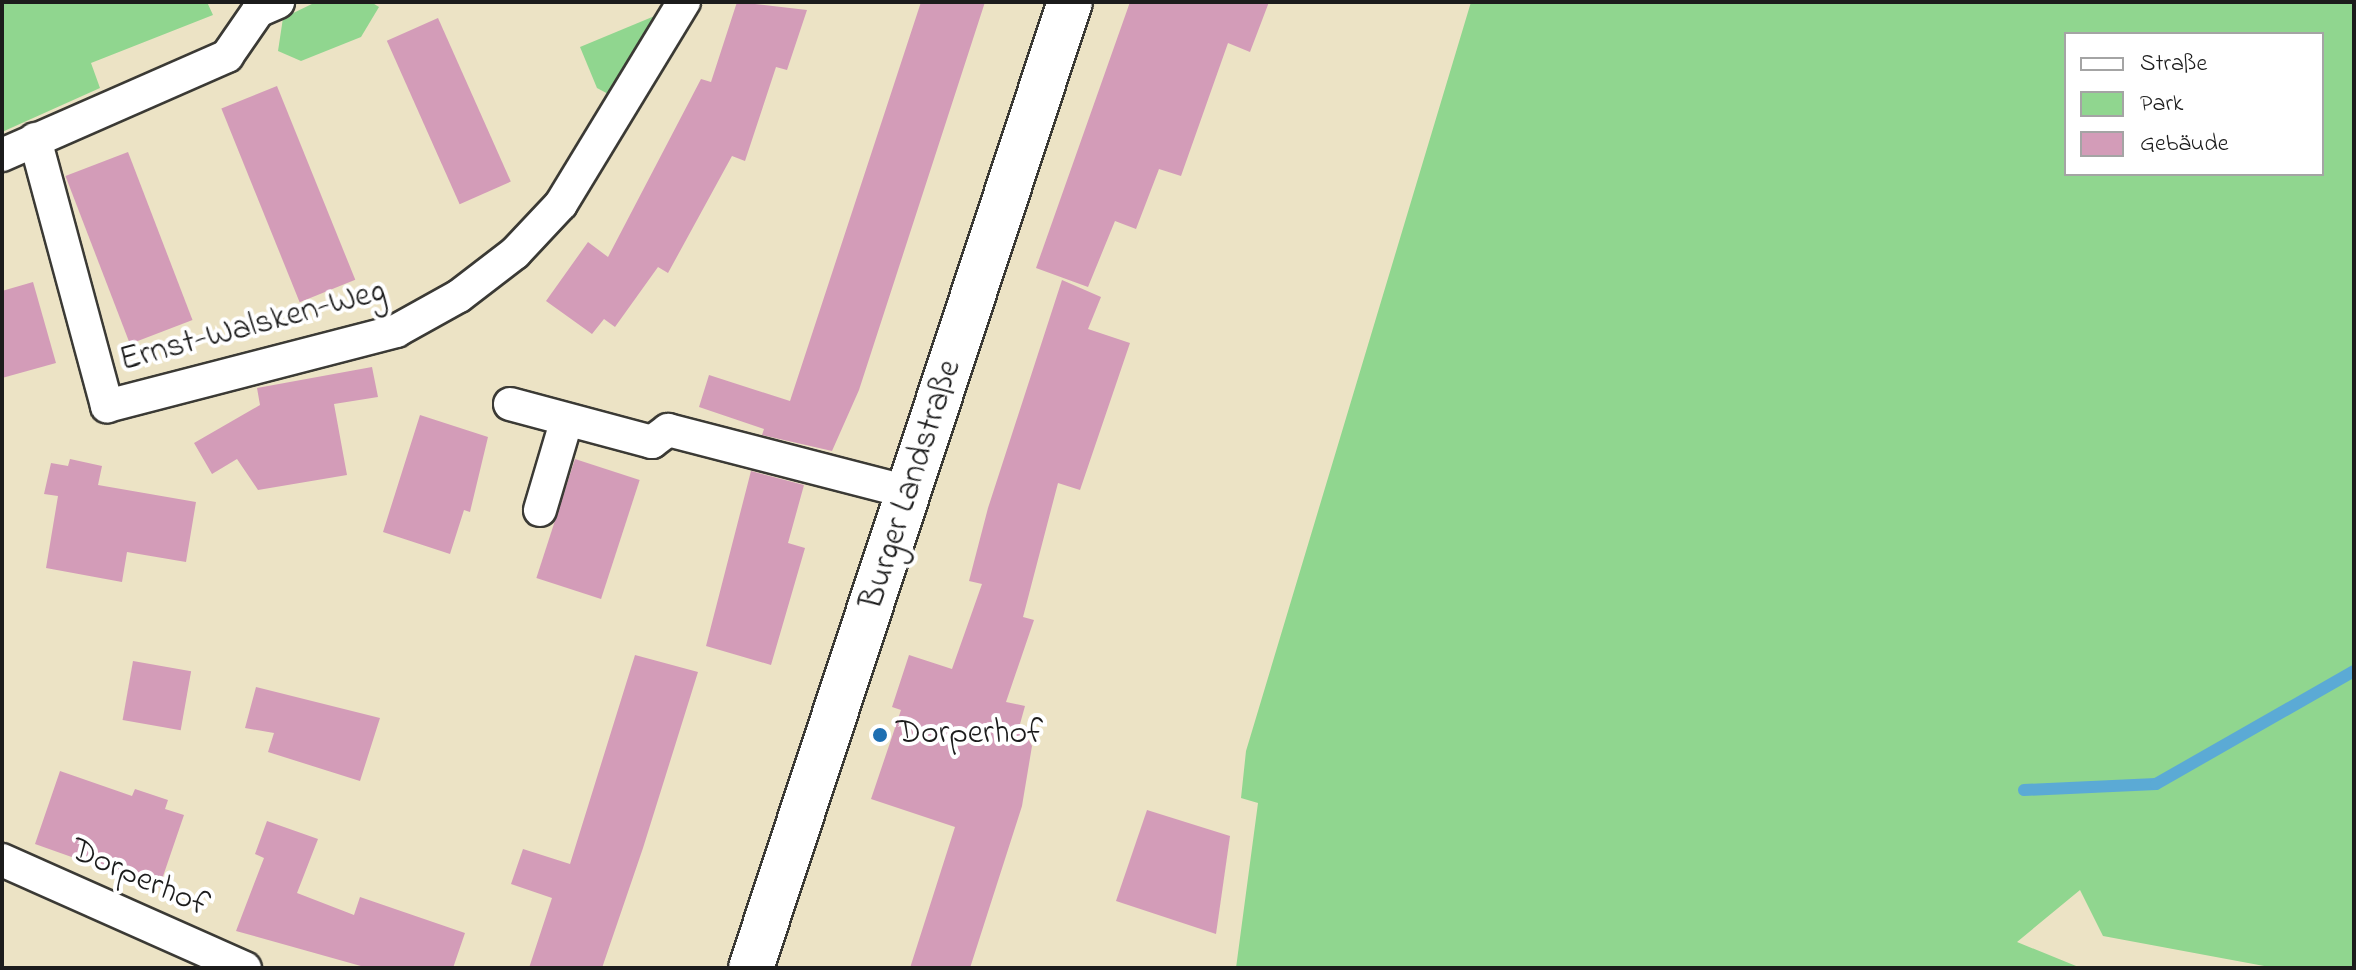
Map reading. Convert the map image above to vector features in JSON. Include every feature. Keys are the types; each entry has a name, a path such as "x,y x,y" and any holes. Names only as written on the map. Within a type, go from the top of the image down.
{"main road":[{"name":"Burger Landstraße","path":"751,968 1070,2"}],"street":[{"path":"2,155 227,56 258,11 278,2"},
{"name":"Ernst-Walsken-Weg","path":"35,139 107,406 396,331 459,296 515,253 561,204 684,2"},
{"path":"510,404 566,422 652,442 668,430 908,492"},
{"path":"540,510 566,422"},
{"name":"Dorperhof","path":"2,860 245,968"}],"green space":[{"path":"2,2 207,2 213,15 91,63 100,88 2,132"},
{"path":"316,2 371,2 379,7 361,37 301,61 278,51 283,18"},
{"path":"1471,2 2354,2 2354,968 2275,968 2103,936 2080,890 2017,942 2081,968 1236,968 1258,803 1241,798 1246,751"},
{"path":"657,15 612,96 597,88 580,47"}],"building":[{"path":"737,2 807,10 787,70 776,67 745,161 732,156 668,273 658,267 615,327 604,319 592,334 546,301 588,242 608,257 701,79 711,82"},
{"path":"921,2 985,2 859,390 832,451 762,435 764,429 699,407 709,375 790,401"},
{"path":"1130,2 1269,2 1250,52 1228,43 1181,176 1159,169 1136,229 1115,221 1088,287 1036,268"},
{"path":"438,18 511,182 460,204 387,41"},
{"path":"277,86 355,280 300,302 221,108"},
{"path":"128,152 193,320 130,344 65,176"},
{"path":"1062,280 1101,297 1088,329 1130,343 1080,490 1058,483 1023,617 1034,620 1006,702 1025,706 1020,724 1032,746 1022,806 970,968 910,968 955,827 871,799 901,710 892,707 909,655 952,669 982,584 969,581 988,508"},
{"path":"33,282 56,363 2,378 2,291"},
{"path":"372,367 378,397 334,404 347,475 258,490 237,459 212,474 194,443 260,405 257,388"},
{"path":"420,415 488,437 470,512 464,510 450,554 383,532"},
{"path":"70,459 102,466 98,485 196,502 186,562 127,552 122,582 46,568 58,496 44,494 51,463 68,466"},
{"path":"575,459 640,480 601,599 536,578"},
{"path":"751,471 804,485 788,543 805,548 771,665 706,646"},
{"path":"635,655 698,672 643,848 602,968 529,968 552,898 511,884 523,849 570,864"},
{"path":"133,661 191,671 181,730 123,720"},
{"path":"256,687 380,718 360,781 268,752 274,733 245,728"},
{"path":"60,771 132,796 135,789 168,800 165,809 184,815 159,888 35,844"},
{"path":"1147,810 1230,836 1216,934 1116,901"},
{"path":"267,821 318,839 297,893 354,915 360,897 465,933 453,968 368,968 236,931 264,858 255,854"}],"waterway":[{"path":"2024,790 2156,784 2354,671"}],"place":[{"name":"Dorperhof","path":"880,735"}]}
